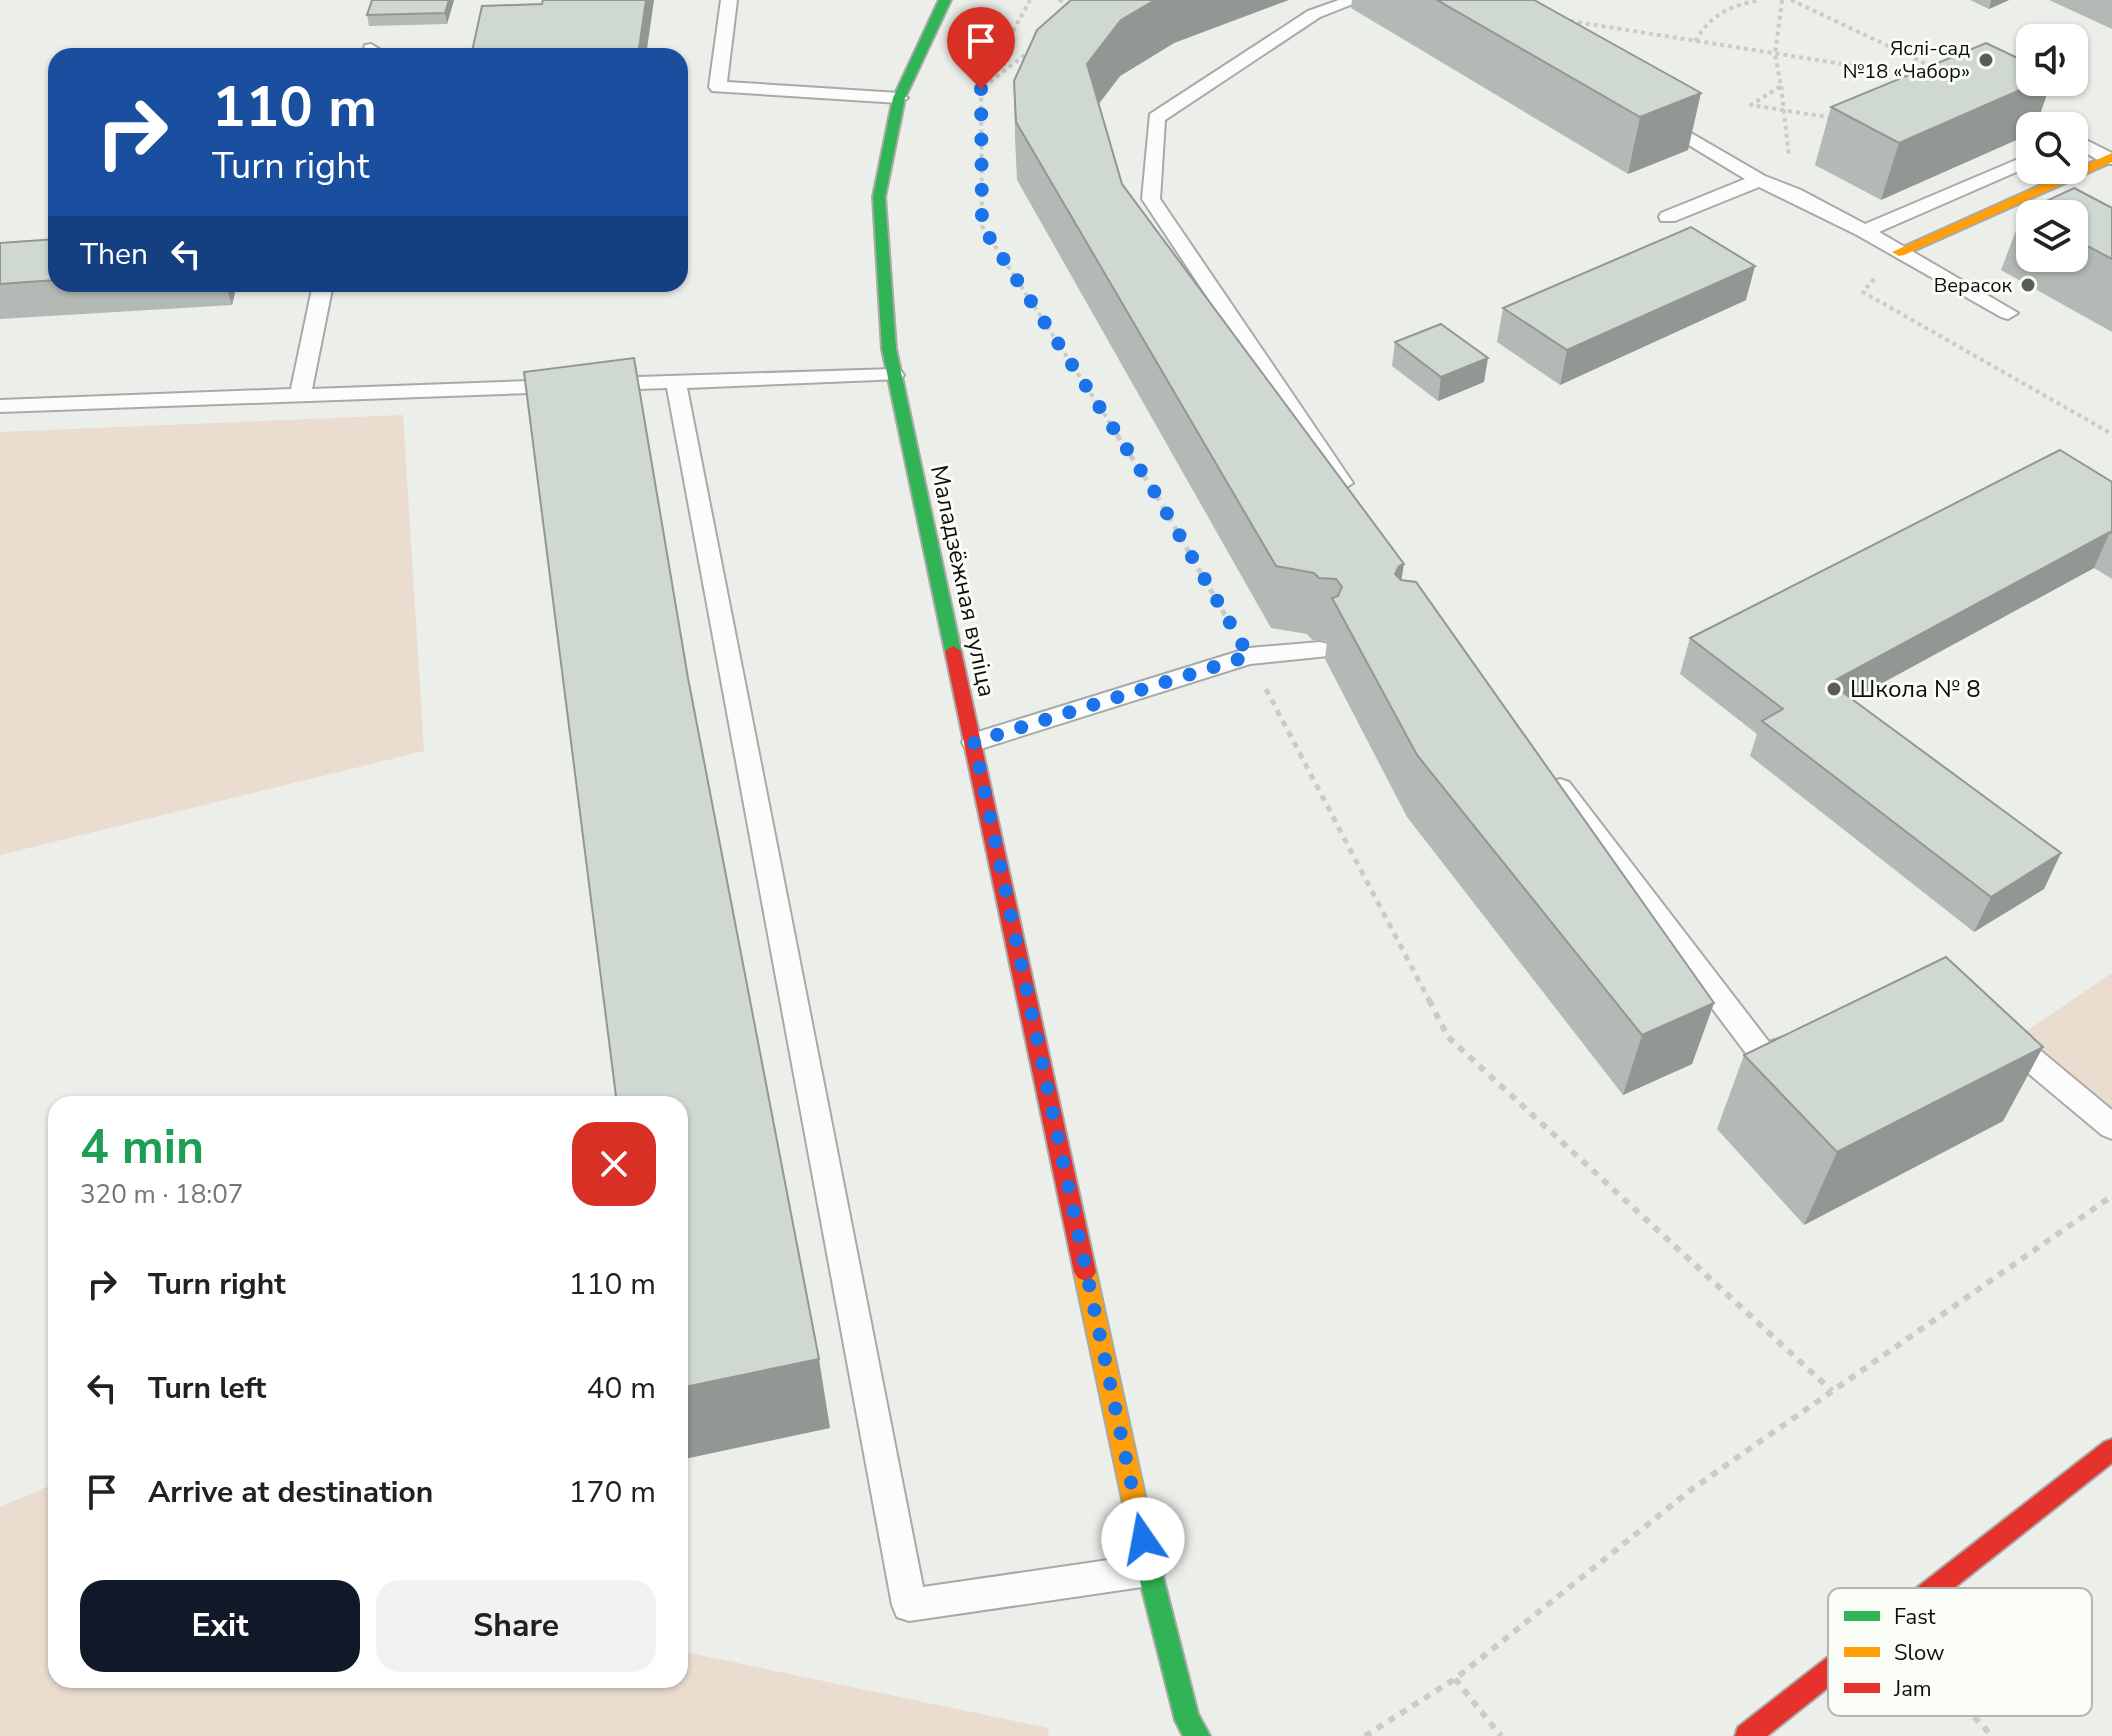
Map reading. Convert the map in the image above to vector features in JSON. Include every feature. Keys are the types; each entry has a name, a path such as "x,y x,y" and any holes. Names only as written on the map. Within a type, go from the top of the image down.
{"street":[{"name":"Маладзёжная вуліца","path":"945,0 899,98 879,197 889,349 1149,1570 1187,1720 1198,1736"},
{"path":"1899,252 2110,158"},
{"path":"1934,1588 2112,1449"},
{"path":"1747,1736 1828,1672"}],"lane":[{"path":"729,0 718,87 899,98"},
{"path":"1355,0 1314,14 1156,118 1151,199 1356,504"},
{"path":"1640,108 1759,180 1794,194 1864,231 2008,313"},
{"path":"2088,146 2110,158"},
{"path":"1864,231 2016,165"},
{"path":"1668,217 1759,180"},
{"path":"2007,206 2016,210"},
{"path":"300,395 321,292"},
{"path":"0,406 894,375"},
{"path":"676,382 909,1605 1149,1570"},
{"path":"974,742 1249,656 1320,650"},
{"path":"1542,764 1764,1056 1806,1040"},
{"path":"1992,1027 2112,1127"}],"path":[{"path":"1030,0 981,89 982,226 1154,491 1249,656 1448,1037 1832,1391"},
{"path":"1059,0 1082,9 1071,18"},
{"path":"1695,41 1708,18 1730,6 1760,0"},
{"path":"1782,0 1775,54 1794,194"},
{"path":"1791,0 1944,72"},
{"path":"1559,20 1918,76"},
{"path":"981,89 1037,45"},
{"path":"1781,86 1751,105 1839,118"},
{"path":"1899,252 1863,292 2112,434"},
{"path":"1365,1736 1455,1679 1692,1489 2112,1196"},
{"path":"1455,1679 1501,1736"},
{"path":"1973,1716 1992,1736"}],"shaded area":[{"path":"403,415 424,751 0,855 0,432"},
{"path":"2112,973 2112,1113 2019,1036"},
{"path":"48,1486 48,1688 688,1688 688,1653 1048,1728 1049,1736 0,1736 0,1507"}],"building":[{"path":"372,0 449,0 445,13 367,15"},
{"path":"543,0 646,0 639,48 473,48 482,6 542,4"},
{"path":"1071,0 1155,0 1121,20 1087,64 1122,184 1404,564 1395,574 1401,580 1416,582 1714,1003 1642,1035 1417,755 1332,598 1338,596 1342,587 1336,579 1319,578 1314,573 1276,566 1016,122 1014,81 1037,30"},
{"path":"1437,0 1534,0 1701,93 1640,117"},
{"path":"1986,43 2016,57 2016,92 1899,143 1831,107"},
{"path":"2074,188 2112,208 2112,259 2088,246 2088,200 2048,200"},
{"path":"1691,227 1755,266 1567,350 1503,308"},
{"path":"48,240 48,281 0,284 0,243"},
{"path":"1441,324 1488,358 1441,377 1395,342"},
{"path":"634,358 688,678 819,1359 688,1386 688,1096 616,1096 524,372"},
{"path":"2060,450 2112,482 2112,533 1830,683 2061,853 1991,897 1762,721 1783,709 1690,638"},
{"path":"1946,957 2043,1047 1837,1152 1744,1055"}],"traffic: fast":[{"path":"945,0 899,98 879,197 889,349 953,651"},
{"path":"1149,1569 1187,1720 1198,1736"}],"traffic: slow":[{"path":"1899,252 2112,157"},
{"path":"1085,1272 1149,1569"}],"traffic: jam":[{"path":"953,651 1085,1272"},
{"path":"1935,1588 2112,1449"},
{"path":"1747,1736 1828,1672"}],"place":[{"name":"Яслі-сад №18 «Чабор»","path":"1986,60"},
{"name":"Верасок","path":"2028,285"},
{"name":"Школа № 8","path":"1834,689"}],"route":[{"path":"981,89 982,226 1154,491 1249,656 974,742 1143,1539"}]}
